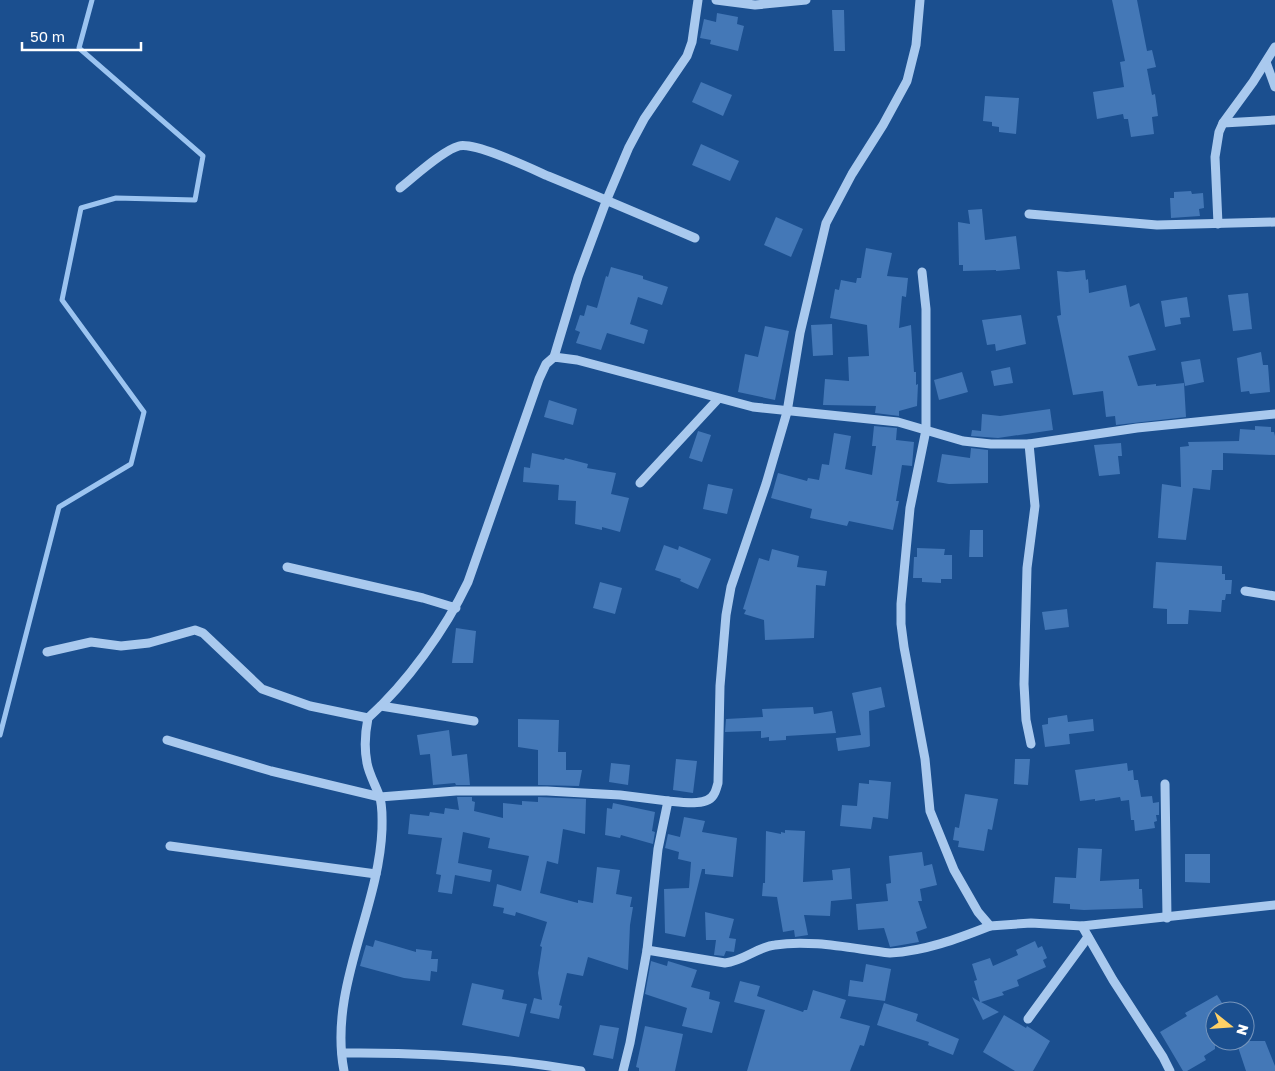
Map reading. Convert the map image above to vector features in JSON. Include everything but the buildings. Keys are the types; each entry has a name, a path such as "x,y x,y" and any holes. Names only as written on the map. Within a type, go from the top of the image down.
{"street":[{"path":"344,1071 342,1029 348,982 376,874 382,830 380,797 367,764 365,735 368,718 381,706 426,651 456,608 468,582 539,379 546,364 554,357 578,277 607,200 629,146 644,119 687,56 692,42 698,0"},
{"path":"716,0 755,3 806,0"},
{"path":"167,740 271,771 380,797 456,791 538,791 620,795 692,803 708,801 714,795 718,782 721,677 726,616 731,587 766,484 787,412 800,333 826,224 852,174 907,81 916,45 920,0"},
{"path":"1218,224 1216,143 1223,124 1275,47"},
{"path":"1266,62 1275,87"},
{"path":"1223,124 1275,120"},
{"path":"400,188 450,150 469,145 512,160 694,238"},
{"path":"1029,214 1158,225 1275,222"},
{"path":"922,272 926,308 926,430 910,508 901,604 904,647 921,733 930,810 954,870 978,912 990,926"},
{"path":"554,357 577,360 753,408 898,422 963,441 1029,444 1137,428 1275,414"},
{"path":"640,483 718,399"},
{"path":"1029,444 1035,506 1027,568 1024,684 1026,720 1031,744"},
{"path":"287,567 423,598 456,608"},
{"path":"1245,591 1275,596"},
{"path":"47,652 91,642 121,646 149,643 195,630 203,633 262,689 310,706 368,718"},
{"path":"381,706 474,721"},
{"path":"1166,784 1166,918"},
{"path":"623,1071 630,1043 646,950 658,849 668,801"},
{"path":"170,846 376,874"},
{"path":"646,950 725,963 735,962 764,946 778,944 798,943 890,953 944,943 990,926 1031,924 1082,926 1166,918 1275,904"},
{"path":"1082,926 1113,980 1153,1041 1170,1071"},
{"path":"1028,1019 1088,937"},
{"path":"342,1053 445,1054 581,1071"}],"waterway":[{"path":"0,735 59,507 131,464 144,412 62,300 81,208 116,198 195,200 203,156 79,48 92,0"}]}
